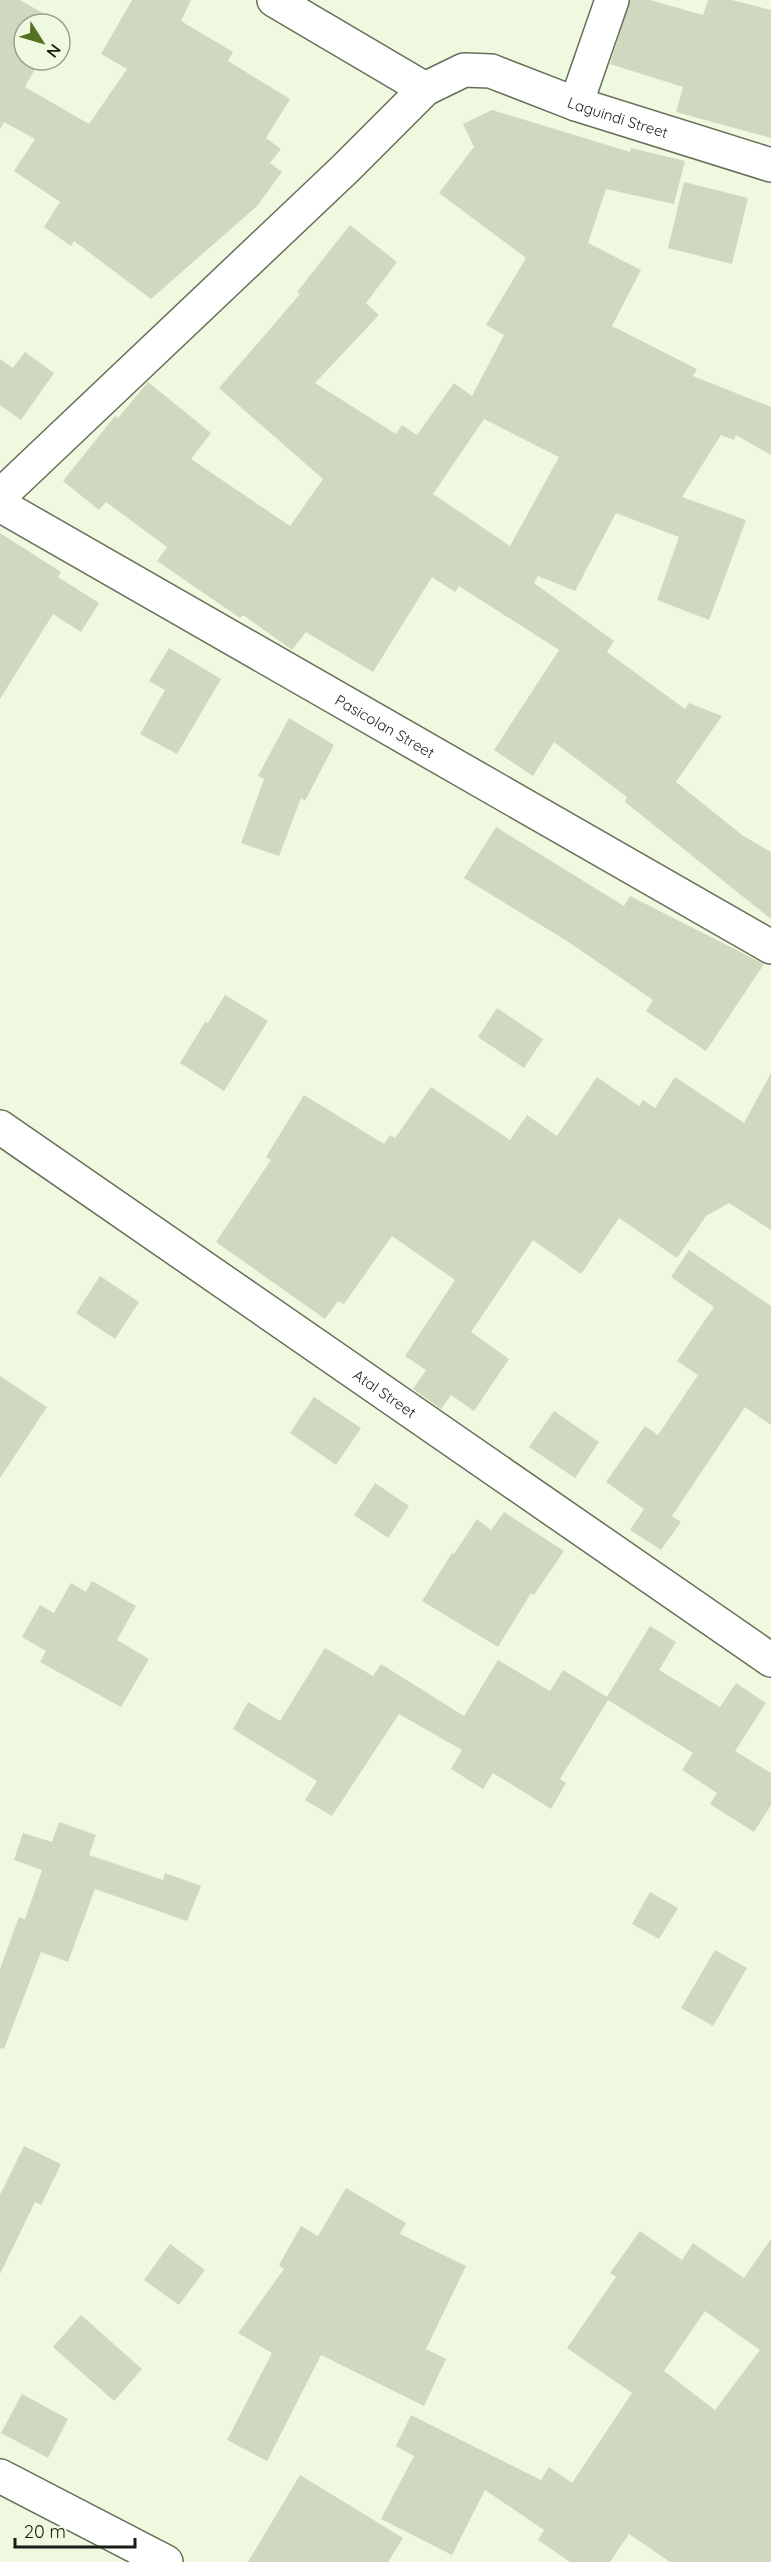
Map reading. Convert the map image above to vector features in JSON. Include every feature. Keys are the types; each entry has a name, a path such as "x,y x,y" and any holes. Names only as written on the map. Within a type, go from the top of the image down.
{"street":[{"path":"0,496 346,168 426,89 274,0"},
{"path":"576,104 612,0"},
{"name":"Laguindi Street","path":"426,89 464,70 491,71 576,104 771,165"},
{"name":"Pasicolan Street","path":"0,505 771,947"},
{"name":"Atal Street","path":"0,1127 771,1660"},
{"path":"0,2476 166,2562"}],"building":[{"path":"0,0 20,0 41,12 12,12 12,72 33,72 25,87 89,124 127,69 101,54 132,0 191,0 181,21 233,52 228,61 290,99 266,138 281,149 270,163 282,172 257,206 151,299 74,241 71,246 44,227 60,202 14,171 35,139 4,122 0,129"},
{"path":"630,0 650,0 703,15 708,0 732,0 771,10 771,138 676,112 683,87 610,64"},
{"path":"492,110 630,152 631,148 685,161 674,204 606,189 588,243 641,270 612,326 697,369 693,376 771,407 771,455 736,435 734,440 721,435 682,497 746,520 709,620 657,600 679,537 616,513 575,591 538,576 534,583 614,641 607,652 685,709 689,703 722,716 676,782 742,835 771,852 771,919 625,802 627,797 554,742 533,776 494,750 559,650 459,586 455,592 432,577 373,672 306,632 292,650 243,615 240,618 157,561 167,547 106,502 99,510 63,481 115,416 118,418 148,382 211,433 191,459 290,526 323,479 219,388 300,294 297,292 350,225 397,262 366,303 379,315 315,383 396,434 402,425 417,435 454,383 472,396 504,335 486,325 526,258 439,193 474,147 463,124","holes":["484,419 559,457 510,546 433,494"]},
{"path":"684,182 748,198 732,264 668,248"},
{"path":"25,352 54,373 21,420 0,405 0,359 13,368"},
{"path":"0,533 61,572 58,577 99,603 81,632 53,614 0,699"},
{"path":"169,648 221,679 177,754 140,734 165,690 149,681"},
{"path":"289,718 334,745 305,801 301,798 279,856 241,843 264,779 258,776"},
{"path":"496,827 624,906 630,896 764,964 706,1051 646,1011 653,1000 567,941 464,878"},
{"path":"225,995 268,1021 224,1091 180,1063"},
{"path":"497,1008 543,1039 524,1068 478,1037"},
{"path":"771,1073 771,1230 729,1203 706,1216 677,1258 619,1218 581,1274 533,1240 471,1332 509,1359 474,1411 451,1395 441,1409 413,1389 426,1370 405,1356 455,1280 392,1236 344,1304 338,1301 325,1319 216,1242 271,1160 266,1157 304,1095 384,1144 390,1135 395,1138 431,1087 510,1140 527,1115 557,1136 597,1077 639,1106 643,1100 655,1108 675,1077 744,1123"},
{"path":"689,1250 771,1306 771,1425 745,1407 672,1516 681,1522 661,1550 630,1530 644,1509 606,1482 645,1426 658,1435 698,1375 677,1361 714,1307 671,1277"},
{"path":"100,1276 139,1302 115,1339 76,1313"},
{"path":"0,1376 47,1407 0,1478"},
{"path":"314,1397 361,1428 336,1465 290,1433"},
{"path":"554,1411 599,1442 575,1478 529,1447"},
{"path":"375,1483 409,1506 388,1538 354,1515"},
{"path":"504,1512 564,1551 534,1595 531,1593 498,1647 422,1601 452,1553 454,1554 477,1519 491,1530"},
{"path":"92,1581 136,1606 117,1640 149,1659 121,1707 40,1662 46,1651 22,1637 40,1605 54,1613 71,1583 86,1592"},
{"path":"650,1626 676,1642 659,1670 720,1707 736,1683 766,1703 735,1751 771,1773 771,1805 754,1832 710,1804 717,1793 682,1770 693,1753 608,1700 560,1779 566,1783 551,1809 493,1773 483,1789 451,1769 462,1750 399,1714 332,1816 305,1800 317,1781 233,1729 248,1702 280,1721 325,1648 373,1676 381,1664 464,1716 498,1660 550,1691 563,1670 607,1697"},
{"path":"59,1822 96,1835 89,1855 163,1880 165,1873 201,1886 187,1921 95,1889 68,1962 41,1952 4,2049 0,2048 0,1969 19,1917 25,1919 42,1870 14,1860 23,1833 52,1842"},
{"path":"650,1892 678,1908 659,1939 632,1924"},
{"path":"715,1950 747,1968 713,2026 681,2008"},
{"path":"24,2146 61,2164 41,2205 35,2202 0,2274 0,2195"},
{"path":"346,2188 406,2223 400,2234 466,2266 426,2349 446,2359 424,2406 321,2355 267,2461 227,2440 272,2353 238,2333 284,2269 279,2265 301,2226 318,2236"},
{"path":"640,2231 682,2260 693,2243 744,2278 771,2239 771,2562 670,2562 629,2534 610,2562 570,2562 538,2540 544,2530 485,2490 452,2555 381,2519 414,2456 396,2446 411,2415 541,2480 549,2467 572,2483 632,2393 567,2348 616,2277 610,2273","holes":["705,2311 760,2350 715,2410 664,2371"]},
{"path":"170,2244 205,2270 179,2305 144,2280"},
{"path":"81,2315 142,2369 114,2401 53,2347"},
{"path":"22,2394 68,2419 48,2458 1,2433"},
{"path":"300,2475 403,2538 388,2562 248,2562"}]}
